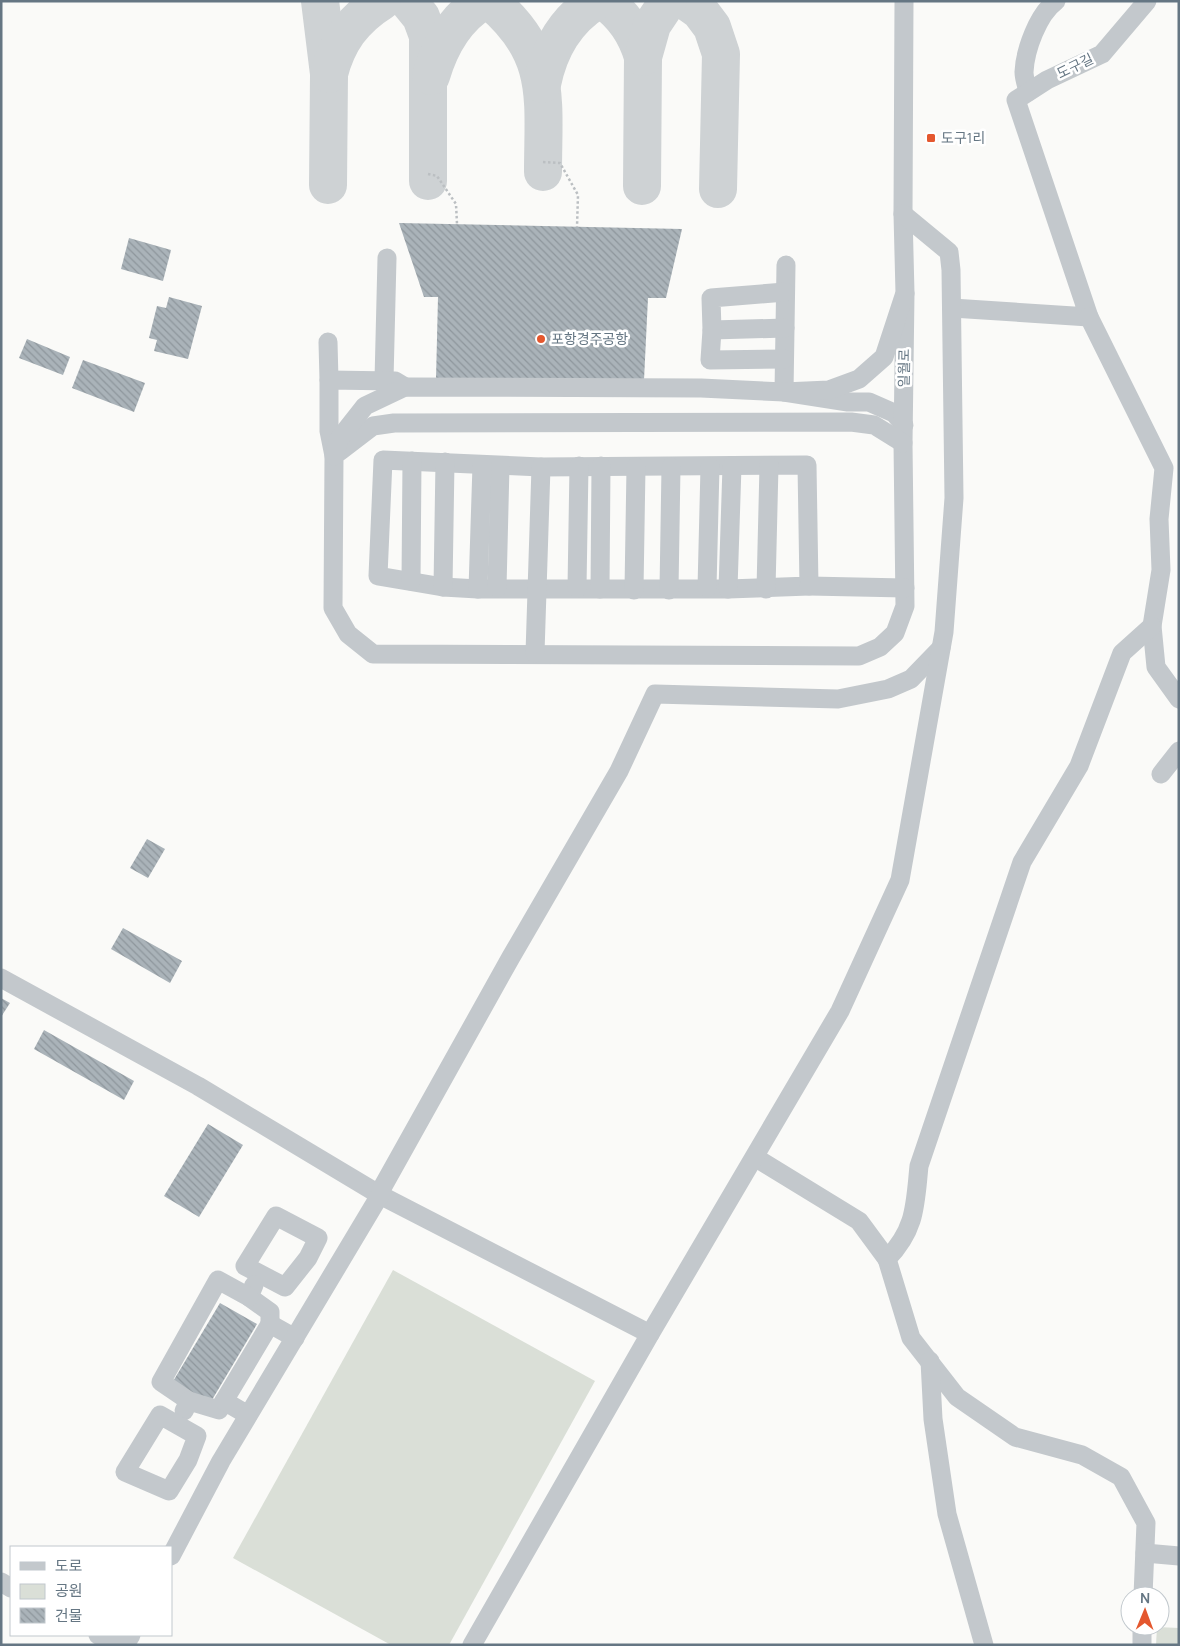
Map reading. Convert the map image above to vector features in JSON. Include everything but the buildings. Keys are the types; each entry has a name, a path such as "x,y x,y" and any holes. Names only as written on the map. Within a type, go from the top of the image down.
{"street":[{"name":"일월로","path":"334,456 332,608 348,634 373,654 536,653 842,658 859,656 880,647 895,633 905,606 904,434 906,293 903,214 904,1"},
{"path":"1056,1 1043,13 1029,50 1022,96 1089,317 1164,468 1159,518 1161,570 1152,626 1156,667 1179,699"},
{"name":"도구길","path":"1022,96 1047,80 1102,54 1147,1"},
{"path":"472,1645 650,1334 756,1158 840,1011 900,880 941,648 954,498 952,308 949,252 903,214"},
{"path":"384,380 387,258"},
{"path":"784,392 786,266"},
{"path":"784,359 710,360 712,330 711,298 785,292"},
{"path":"334,456 339,439 365,406 405,387 701,388 784,392 829,390 859,379 884,357 906,293"},
{"path":"952,308 1089,317"},
{"path":"712,330 785,328"},
{"path":"328,342 329,431 334,456"},
{"path":"329,380 395,381 405,387"},
{"path":"784,392 848,402 869,402 894,413 904,434"},
{"path":"334,456 354,438 373,426 404,423 843,422 874,425 904,434"},
{"path":"809,586 807,465 541,467 383,460 378,576 444,586 478,588 578,588 600,590 766,589 809,586 905,588"},
{"path":"410,581 412,461"},
{"path":"444,586 445,462"},
{"path":"491,465 497,588"},
{"path":"478,588 491,465"},
{"path":"578,588 579,466"},
{"path":"600,590 601,466"},
{"path":"728,589 732,466"},
{"path":"766,589 769,466"},
{"path":"536,653 541,467"},
{"path":"634,590 636,467"},
{"path":"669,590 671,467"},
{"path":"707,588 710,467"},
{"path":"887,1259 898,1248 914,1218 919,1166 1022,862 1079,766 1122,652 1152,626"},
{"path":"172,1554 248,1415 380,1195 382,1188 511,957 619,771 655,694 838,699 888,688 911,679 941,648"},
{"path":"1161,774 1179,751"},
{"path":"1,978 198,1086 380,1195 650,1334"},
{"path":"756,1158 859,1221 887,1259 912,1338 957,1397 1015,1437 1082,1455 1121,1477 1146,1523 1143,1586"},
{"path":"276,1216 318,1238 308,1258 285,1287 245,1266 276,1216"},
{"path":"308,1258 333,1274"},
{"path":"249,1297 259,1274"},
{"path":"218,1280 249,1297 270,1312 270,1324 219,1410 189,1401 161,1382 218,1280"},
{"path":"270,1324 295,1338"},
{"path":"249,1359 272,1374"},
{"path":"930,1362 933,1419 947,1514 984,1645"},
{"path":"224,1400 248,1415"},
{"path":"176,1424 189,1401"},
{"path":"160,1415 196,1436 188,1460 169,1491 126,1472 160,1415"},
{"path":"188,1460 211,1480"},
{"path":"1145,1553 1179,1556"},
{"path":"100,1636 116,1645"}],"path":[{"path":"543,162 560,163 578,195 577,227"},
{"path":"428,174 437,176 456,204 457,224"}],"green space":[{"path":"393,1270 595,1381 449,1645 391,1645 233,1558"},
{"path":"1170,1628 1179,1628 1179,1645 1156,1645 1156,1636 1170,1636"}],"taxiway":[{"path":"320,1 329,74 328,185"},
{"path":"329,74 332,62 348,32 363,16 382,1"},
{"path":"408,1 421,17 428,36 428,181"},
{"path":"431,76 439,54 450,33 464,16 483,1"},
{"path":"490,1 510,20 525,40 534,59 540,79 543,100 543,172"},
{"path":"542,84 549,59 560,36 575,17 596,1"},
{"path":"604,1 618,12 628,25 637,40 643,57 642,186"},
{"path":"643,57 652,25 668,1"},
{"path":"686,1 700,11 712,27 721,54 718,189"}],"place":[{"name":"도구1리","path":"931,138"},
{"name":"포항경주공항","path":"541,339"}]}
